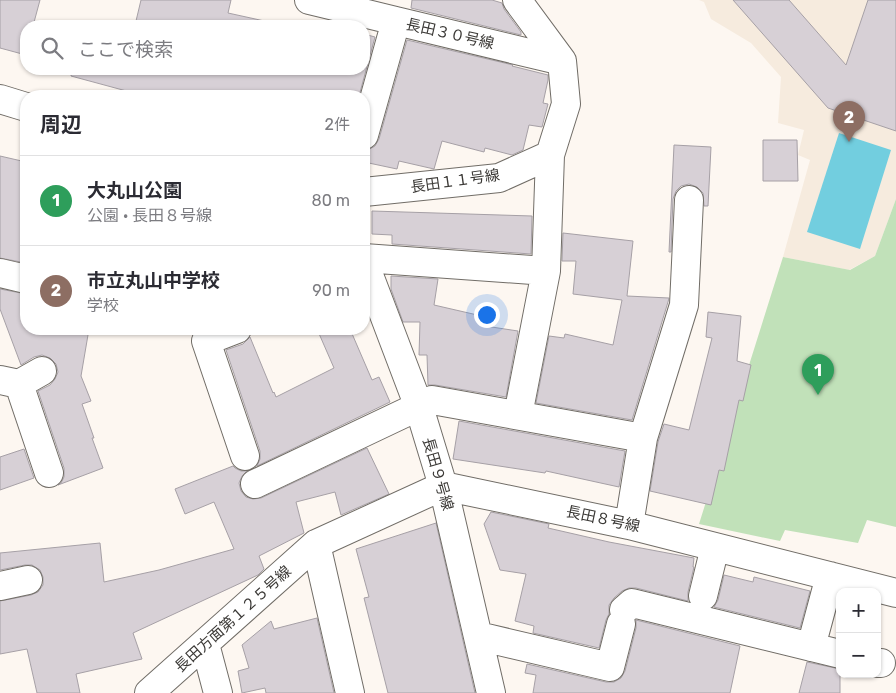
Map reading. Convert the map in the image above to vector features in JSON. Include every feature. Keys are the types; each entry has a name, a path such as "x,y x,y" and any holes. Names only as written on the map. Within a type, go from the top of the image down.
{"street":[{"path":"309,0 396,21"},
{"path":"517,0 562,61 566,104 550,155 546,272 518,415"},
{"name":"長田３０号線","path":"370,114 396,21 562,61"},
{"path":"0,99 20,104"},
{"name":"長田１１号線","path":"370,191 499,178 550,155"},
{"path":"629,524 643,438 684,305 689,200"},
{"path":"370,268 546,272"},
{"path":"0,273 20,278"},
{"name":"長田９号線","path":"370,281 419,407 443,486 491,693"},
{"path":"223,335 206,342 245,456"},
{"path":"20,379 49,473"},
{"path":"255,484 432,400 643,438"},
{"path":"350,693 316,544 443,486"},
{"name":"長田８号線","path":"443,486 629,524 896,593"},
{"name":"長田方面第１２５号線","path":"149,693 316,544"},
{"path":"703,596 714,547"},
{"path":"811,647 830,576"},
{"path":"0,586 28,580"},
{"path":"478,636 610,667 622,617 632,603 836,653"},
{"path":"205,644 218,693"}],"shaded area":[{"path":"699,0 896,0 896,199 875,256 849,270 783,257 810,160 798,155 804,130 778,123 781,77 751,43 711,19 704,2"}],"green space":[{"path":"896,199 896,527 867,520 858,543 785,530 780,541 699,524 783,257 850,270 875,256"}],"water":[{"path":"839,133 891,150 860,249 807,232"}],"building":[{"path":"0,0 40,0 35,20 20,20 20,53 0,48"},
{"path":"141,0 231,0 228,13 260,20 136,20"},
{"path":"412,0 492,0 502,3 504,9 521,32 521,35 411,8"},
{"path":"733,0 789,0 846,65 868,0 896,0 896,131 828,108"},
{"path":"370,36 375,37 370,55"},
{"path":"407,40 548,75 543,103 548,104 542,127 529,125 523,150 512,155 485,148 484,152 442,141 434,169 399,161 397,169 370,163 370,149 375,146 379,139"},
{"path":"365,75 361,90 123,90 71,76"},
{"path":"763,140 797,140 798,181 763,181"},
{"path":"674,145 711,147 708,206 704,206 703,193 697,187 689,184 681,186 676,191 673,199 671,252 669,252"},
{"path":"0,156 20,161 20,262 0,258"},
{"path":"372,211 532,216 531,254 392,244 392,235 372,234"},
{"path":"563,233 633,241 627,296 669,298 632,420 536,403 549,336 564,338 565,334 613,345 622,300 573,294 576,261 562,261"},
{"path":"391,276 438,279 434,305 486,317 485,326 518,331 506,397 428,385 427,355 419,355 420,322 403,322 391,289"},
{"path":"0,289 20,293 20,335 88,335 81,376 91,401 82,404 103,468 58,485 64,477 64,468 38,391 50,385 55,379 58,372 56,364 50,358 42,355 34,357 21,365 0,309"},
{"path":"708,312 741,316 737,361 751,365 743,401 739,400 724,471 719,470 711,505 650,491 658,442 664,424 689,430 712,338 706,337"},
{"path":"320,335 353,335 372,380 379,377 390,402 257,466 260,459 260,451 226,350 243,344 250,337 276,397 334,368"},
{"path":"459,421 625,451 619,487 546,471 545,473 453,459"},
{"path":"367,448 389,494 341,515 335,492 296,502 304,533 259,556 264,569 258,575 133,633 142,659 76,674 80,693 37,693 27,649 0,654 0,601 38,592 43,585 43,577 40,570 32,565 0,570 0,553 100,543 104,582 159,570 234,549 214,502 185,514 175,489 233,466 241,471 247,471 239,483 241,491 246,497 253,499 261,498"},
{"path":"24,449 34,478 0,490 0,457"},
{"path":"491,512 549,524 548,528 609,542 694,558 688,601 636,588 622,591 609,605 609,614 599,648 533,633 534,626 515,621 526,574 500,570 484,524"},
{"path":"436,523 475,693 388,693 364,598 369,597 356,549"},
{"path":"724,575 753,582 754,577 810,591 800,628 714,607 718,600"},
{"path":"317,618 334,693 266,693 265,688 242,693 238,671 249,668 242,645 271,621 274,629"},
{"path":"636,620 740,646 730,693 533,693 536,675 525,673 527,664 606,682 614,682 621,678 625,671 636,628"},
{"path":"807,662 836,668 836,678 840,678 840,693 799,693"}],"place":[{"name":"市立丸山中学校","path":"849,142"},
{"name":"大丸山公園","path":"818,395"}]}
